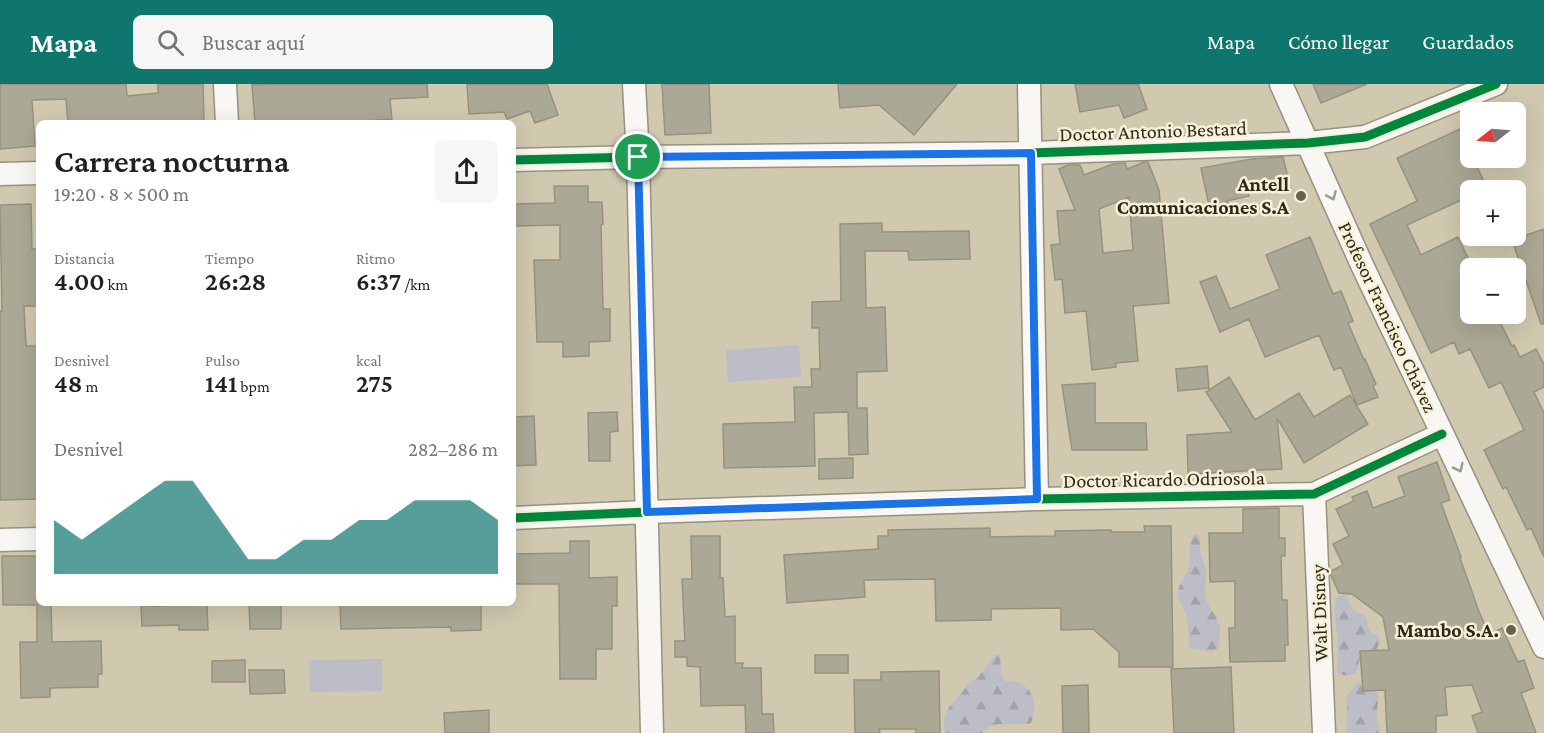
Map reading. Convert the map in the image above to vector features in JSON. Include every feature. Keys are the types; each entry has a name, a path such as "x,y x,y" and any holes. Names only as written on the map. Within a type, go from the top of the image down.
{"street":[{"path":"225,84 227,120"},
{"path":"634,84 638,157 652,733"},
{"path":"1029,84 1037,499"},
{"name":"Profesor Francisco Chávez","path":"1281,84 1362,265 1544,647"},
{"name":"Doctor Antonio Bestard","path":"516,160 1031,153 1308,143 1365,137 1496,84"},
{"path":"0,174 36,173"},
{"name":"Doctor Ricardo Odriosola","path":"516,518 1037,499 1314,494 1442,434"},
{"name":"Walt Disney","path":"1314,494 1324,733"},
{"path":"0,540 36,538"}],"green space":[{"path":"799,345 801,377 728,382 726,350"},
{"path":"1194,535 1200,538 1200,551 1206,571 1205,596 1220,628 1219,647 1212,651 1189,648 1187,619 1178,596 1180,585 1189,566 1190,544"},
{"path":"1343,594 1347,596 1354,611 1364,614 1370,631 1379,636 1379,644 1373,657 1359,661 1357,671 1348,675 1338,673 1337,669 1338,637 1335,602 1336,598"},
{"path":"996,654 1000,655 1001,674 1005,681 1020,683 1032,695 1034,711 1031,723 998,724 982,733 945,733 944,722 949,708"},
{"path":"382,659 382,691 310,692 309,660"},
{"path":"1364,682 1371,685 1377,693 1377,719 1380,733 1347,733 1346,697 1356,684"}],"building":[{"path":"0,84 126,84 127,96 158,93 158,84 203,84 204,120 68,120 66,99 32,100 35,146 0,149"},
{"path":"427,84 428,97 390,99 392,119 255,120 252,85"},
{"path":"467,84 547,84 558,115 535,123 530,111 507,119 504,112 469,114"},
{"path":"662,84 709,84 711,133 665,135"},
{"path":"838,84 957,84 914,135 879,105 840,108"},
{"path":"1075,84 1138,84 1147,109 1124,118 1119,105 1080,112"},
{"path":"1313,84 1367,84 1321,103"},
{"path":"1460,129 1460,168 1478,168 1483,180 1460,180 1460,201 1407,225 1421,255 1458,237 1460,246 1462,246 1468,258 1460,258 1460,324 1501,324 1520,357 1536,349 1544,364 1544,387 1534,392 1544,413 1544,557 1531,528 1527,530 1506,487 1503,489 1484,450 1524,430 1501,382 1489,388 1470,349 1459,354 1454,342 1431,353 1370,224 1417,201 1397,158"},
{"path":"1283,157 1289,182 1248,190 1249,196 1227,201 1230,208 1211,215 1201,168 1252,159"},
{"path":"1148,162 1159,190 1169,303 1133,306 1138,361 1116,363 1116,367 1092,370 1086,311 1065,313 1062,279 1055,280 1051,245 1060,244 1057,211 1075,210 1059,169 1068,165 1080,165 1084,175 1113,164 1125,163 1127,169","holes":["1129,197 1133,250 1103,253 1099,209"]},
{"path":"554,186 588,186 588,202 602,202 603,309 610,309 610,341 589,342 589,356 563,357 563,342 537,342 534,260 560,260 560,225 516,226 516,204 555,203"},
{"path":"31,204 32,249 36,249 36,306 24,306 26,346 36,346 36,499 0,500 0,311 2,311 0,205"},
{"path":"882,223 882,232 969,231 970,259 909,260 908,251 865,251 866,308 885,307 887,371 857,372 857,408 867,408 868,454 849,455 848,412 814,413 815,466 724,468 723,424 795,422 794,387 812,387 811,369 820,369 819,328 812,328 812,302 841,301 840,224"},
{"path":"1544,229 1544,324 1541,324 1526,281 1526,258 1518,258 1514,246 1526,246 1526,235"},
{"path":"1310,237 1333,294 1341,291 1353,321 1348,323 1376,384 1373,386 1378,397 1357,405 1341,367 1334,370 1319,335 1265,357 1249,319 1220,332 1200,282 1216,276 1230,309 1280,289 1266,255"},
{"path":"1207,366 1209,388 1178,391 1176,369"},
{"path":"1229,377 1255,420 1299,393 1314,417 1350,395 1368,424 1304,463 1277,418 1282,469 1188,474 1187,435 1232,432 1206,392"},
{"path":"1095,383 1095,423 1146,423 1147,450 1072,450 1062,385"},
{"path":"617,412 618,431 610,432 610,461 589,461 588,413"},
{"path":"534,416 536,465 516,466 516,417"},
{"path":"853,458 853,478 819,479 819,459"},
{"path":"1437,462 1450,500 1441,503 1489,635 1502,628 1518,662 1524,660 1534,688 1521,693 1536,733 1478,733 1472,716 1482,712 1472,685 1445,687 1447,715 1436,716 1436,733 1387,733 1385,690 1363,691 1360,651 1389,650 1383,617 1352,594 1339,593 1331,575 1331,571 1343,565 1333,544 1349,536 1336,509 1354,501 1352,497 1367,491 1373,508 1405,496 1398,477"},
{"path":"1279,508 1279,538 1285,538 1285,556 1281,556 1282,600 1287,600 1288,645 1285,645 1285,661 1230,662 1229,628 1235,628 1235,581 1210,582 1209,533 1243,533 1243,509"},
{"path":"1144,526 1171,526 1173,667 1119,667 1119,652 1093,629 1061,630 1061,608 991,609 991,620 936,621 935,579 864,580 865,597 787,603 784,555 878,549 878,536 888,536 888,530 990,528 990,537 1055,536 1055,531 1145,532"},
{"path":"691,536 720,536 720,578 723,578 725,617 735,616 735,663 743,663 742,668 761,668 762,714 773,714 774,733 746,733 745,705 701,706 700,667 687,666 687,657 675,657 675,641 685,641 682,579 692,579"},
{"path":"570,541 589,541 589,578 617,577 617,606 612,606 612,649 596,649 596,679 560,679 559,584 516,584 516,554 570,553"},
{"path":"2,556 36,556 36,605 3,605"},
{"path":"37,606 51,606 52,642 101,641 102,674 98,674 98,687 50,688 50,697 21,698 20,642 37,642"},
{"path":"141,606 207,606 208,630 179,630 179,625 142,626"},
{"path":"249,606 281,606 281,629 250,629"},
{"path":"340,606 481,606 481,630 451,631 451,627 341,629"},
{"path":"815,655 848,655 848,673 815,673"},
{"path":"245,660 245,682 212,682 212,661"},
{"path":"1231,667 1234,733 1174,733 1171,669"},
{"path":"249,670 284,670 285,693 250,694"},
{"path":"939,671 940,733 916,733 916,729 879,729 880,733 855,733 854,680 881,680 881,672"},
{"path":"1088,685 1089,733 1063,733 1062,686"},
{"path":"489,710 489,733 445,733 444,713"}],"cycle path":[{"path":"516,160 1031,153 1308,143 1365,137 1496,84"},
{"path":"516,518 1037,499 1314,494 1442,434"}],"place":[{"name":"Antell Comunicaciones S.A","path":"1301,196"},
{"name":"Mambo S.A.","path":"1511,630"}],"route":[{"path":"1031,153 1037,499 647,512 638,157 1031,153"}]}
